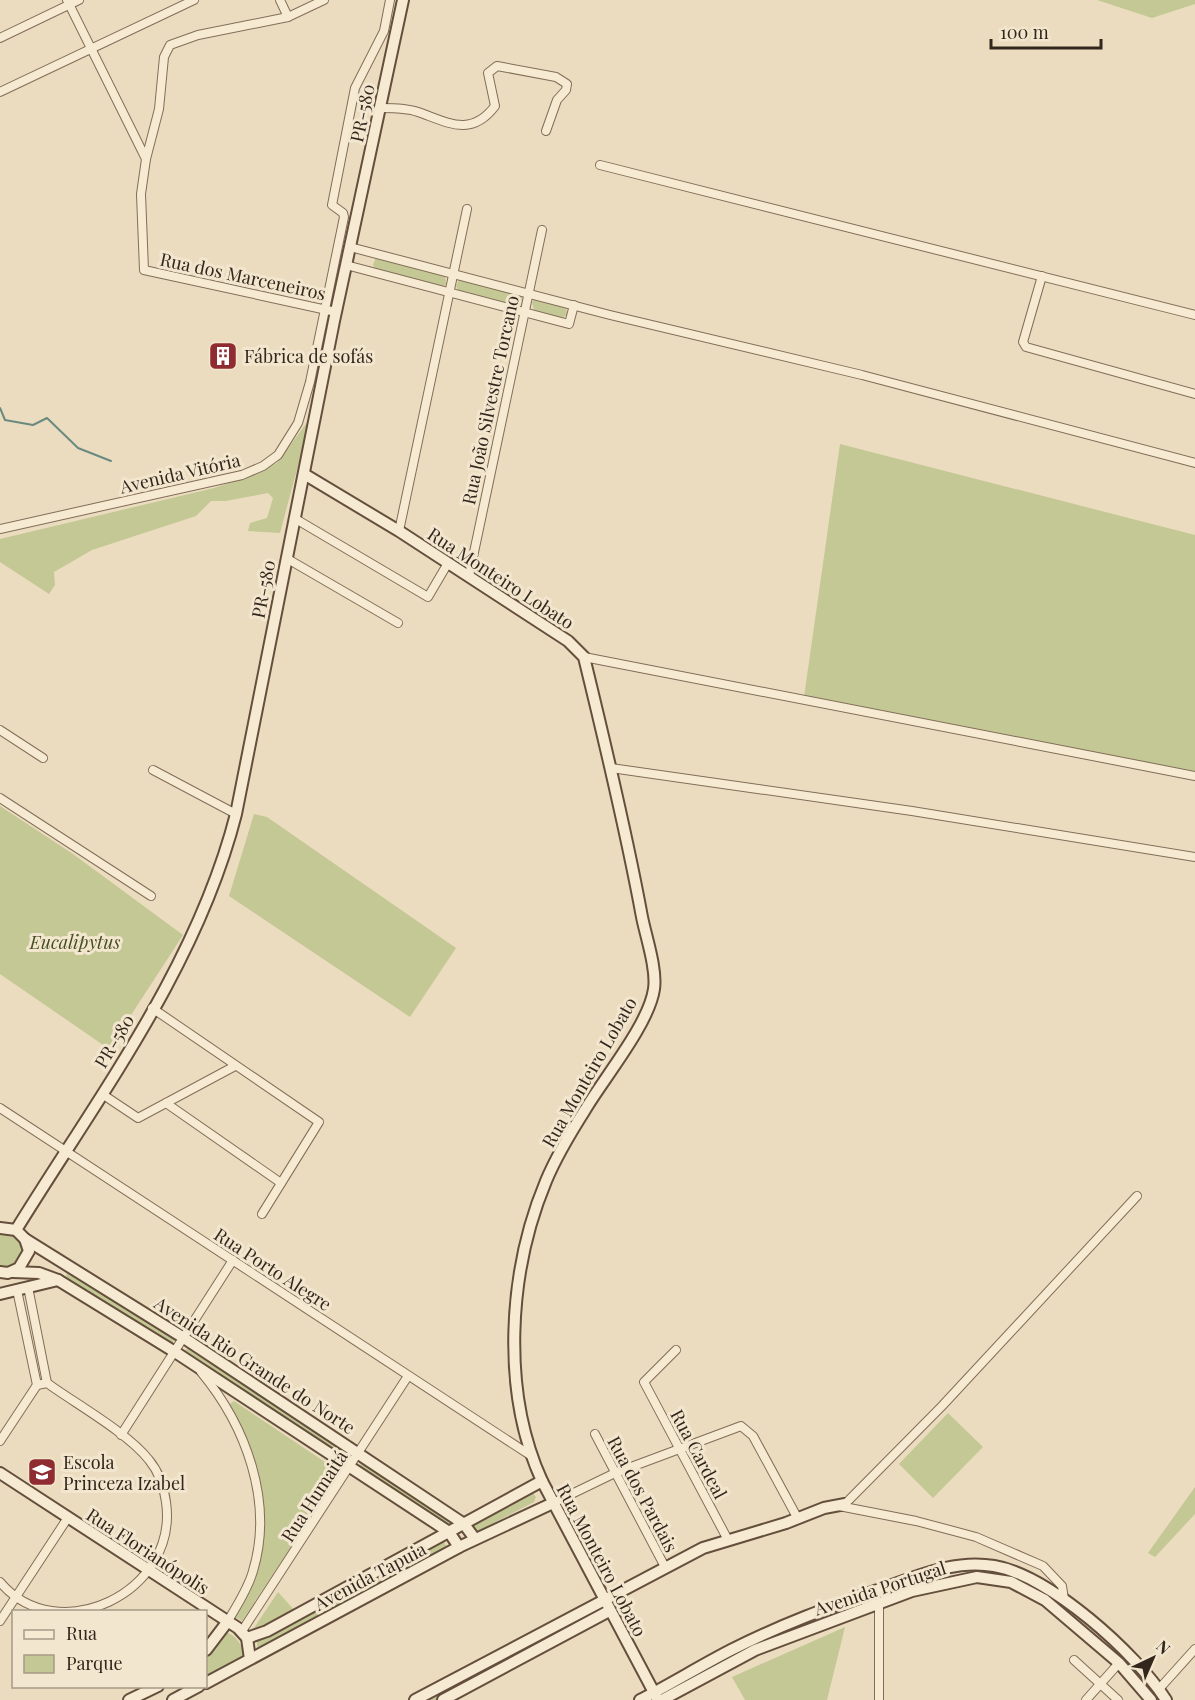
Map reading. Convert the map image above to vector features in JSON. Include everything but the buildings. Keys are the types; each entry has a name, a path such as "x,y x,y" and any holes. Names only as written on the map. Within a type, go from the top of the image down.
{"main road":[{"name":"PR-580","path":"6,1227 65,1150 102,1094 192,938 208,903 236,814 336,312 403,0"},
{"name":"Rua Monteiro Lobato","path":"303,474 469,576 568,641 584,657 611,768 653,970 654,990 646,1014 585,1110 550,1172 530,1229 519,1285 515,1351 518,1394 530,1455 607,1606 658,1698"},
{"name":"Avenida Rio Grande do Norte","path":"6,1227 67,1263 360,1452 464,1524 475,1539"},
{"path":"14,1272 27,1258 25,1239"},
{"path":"0,1294 58,1280 67,1263"},
{"name":"Avenida Rio Grande do Norte","path":"0,1272 39,1273 58,1280 175,1352 449,1532"},
{"name":"Rua Florianópolis","path":"0,1473 67,1519 228,1621 244,1634"},
{"name":"Avenida Tapuia","path":"244,1634 267,1631 542,1481"},
{"name":"Avenida Tapuia","path":"207,1682 459,1547 553,1503"},
{"path":"443,1700 607,1606 665,1568 703,1548 798,1519 824,1508 841,1505"},
{"path":"449,1532 459,1547"},
{"path":"658,1698 732,1649 778,1628 855,1598 946,1568 980,1564 1005,1568 1040,1581 1129,1655 1166,1700"},
{"name":"Avenida Portugal","path":"640,1700 658,1698 755,1650 879,1603 925,1587 967,1578 988,1578 1011,1582 1055,1607 1119,1663 1151,1700"},
{"path":"416,1700 607,1606"},
{"path":"207,1649 228,1621"},
{"path":"244,1634 250,1659"},
{"path":"129,1700 154,1688"},
{"path":"173,1700 195,1688"}],"street":[{"path":"0,38 68,2 79,0"},
{"path":"0,92 194,0"},
{"path":"280,0 288,17"},
{"path":"146,159 159,109 164,57 170,45 198,35 288,17 324,0"},
{"path":"390,0 384,32 396,34"},
{"path":"68,2 146,159"},
{"name":"Avenida Vitória","path":"0,530 254,471 272,460 294,433 302,410 344,217 343,213 332,205 355,88 384,32"},
{"path":"381,108 406,109 442,123 476,122 487,116 495,106 488,73 497,66 556,77 567,84 566,90 556,100 546,131"},
{"name":"Rua dos Marceneiros","path":"146,159 141,194 144,270 336,312"},
{"path":"600,165 1195,315"},
{"path":"399,531 467,209"},
{"name":"Rua João Silvestre Torcano","path":"469,576 542,230"},
{"path":"350,247 574,305 862,375 1195,463"},
{"path":"346,265 569,324 574,305"},
{"path":"1042,276 1023,342 1026,347 1195,394"},
{"path":"294,518 428,597 448,563"},
{"path":"286,558 398,623"},
{"path":"584,657 1195,776"},
{"path":"0,730 43,758"},
{"path":"611,768 912,811 1195,858"},
{"path":"153,770 236,814"},
{"path":"0,798 151,896"},
{"path":"152,1008 319,1122 262,1214"},
{"path":"102,1094 138,1118 235,1066"},
{"path":"166,1103 281,1183"},
{"name":"Rua Porto Alegre","path":"0,1108 530,1455"},
{"path":"841,1505 942,1406 1137,1196"},
{"path":"121,1436 233,1260"},
{"path":"0,1582 16,1596 43,1608 90,1610 119,1597 149,1571 165,1539 167,1522 165,1498 159,1476 151,1462 139,1449 47,1383 23,1289"},
{"path":"0,1441 37,1385 23,1289"},
{"name":"Rua Cardeal","path":"676,1350 644,1382 728,1540"},
{"path":"196,1367 223,1403 242,1440 255,1477 260,1507 259,1542 253,1572 228,1621"},
{"name":"Rua Humaitá","path":"244,1634 408,1376"},
{"path":"37,1385 47,1383"},
{"path":"553,1503 615,1473 679,1447 741,1426 753,1436 798,1519"},
{"name":"Rua dos Pardais","path":"595,1434 665,1568"},
{"path":"841,1505 976,1537 1043,1566 1062,1586 1064,1599"},
{"path":"0,1621 67,1519"},
{"path":"879,1603 879,1700"},
{"path":"1159,1689 1195,1649"},
{"path":"1074,1660 1118,1700"},
{"path":"1086,1700 1119,1663"}],"green space":[{"path":"1097,0 1195,0 1195,4 1152,18"},
{"path":"376,257 445,275 446,284 443,287 375,269 373,265"},
{"path":"459,279 522,295 522,304 518,306 458,290 456,286"},
{"path":"536,298 566,306 567,315 562,318 534,310 532,302"},
{"path":"311,417 280,533 248,531 250,523 267,518 273,498 268,493 226,501 211,501 196,516 92,550 54,572 55,585 49,594 0,562 0,539 214,488 253,475 277,463"},
{"path":"840,444 1195,535 1195,775 804,697"},
{"name":"Eucalipytus","path":"0,806 73,854 183,935 109,1049 0,974"},
{"path":"254,814 267,817 456,948 410,1017 229,896"},
{"path":"0,1233 19,1236 26,1250 19,1266 0,1270"},
{"path":"68,1271 174,1337 174,1341 170,1344 68,1280 66,1276"},
{"path":"190,1346 349,1454 347,1458 185,1355 184,1351"},
{"path":"234,1401 334,1468 339,1474 242,1621 235,1617 257,1557 262,1532 262,1510 259,1487 252,1463 228,1405"},
{"path":"948,1413 983,1447 933,1498 899,1464"},
{"path":"362,1462 451,1521 446,1525 359,1467"},
{"path":"1195,1487 1195,1514 1155,1557 1148,1553"},
{"path":"532,1492 536,1497 534,1502 478,1531 475,1530 473,1523"},
{"path":"443,1541 448,1548 261,1650 257,1646 257,1640"},
{"path":"278,1592 296,1612 256,1633 252,1631"},
{"path":"598,1606 602,1612 440,1700 423,1700"},
{"path":"845,1627 827,1700 745,1700 732,1677"},
{"path":"227,1633 239,1642 243,1653 243,1657 207,1676 207,1656"}],"waterway":[{"path":"0,408 5,420 33,425 47,418 78,448 111,461"}],"place":[{"name":"Fábrica de sofás","path":"223,356"},
{"name":"Escola Princeza Izabel","path":"42,1472"}]}
